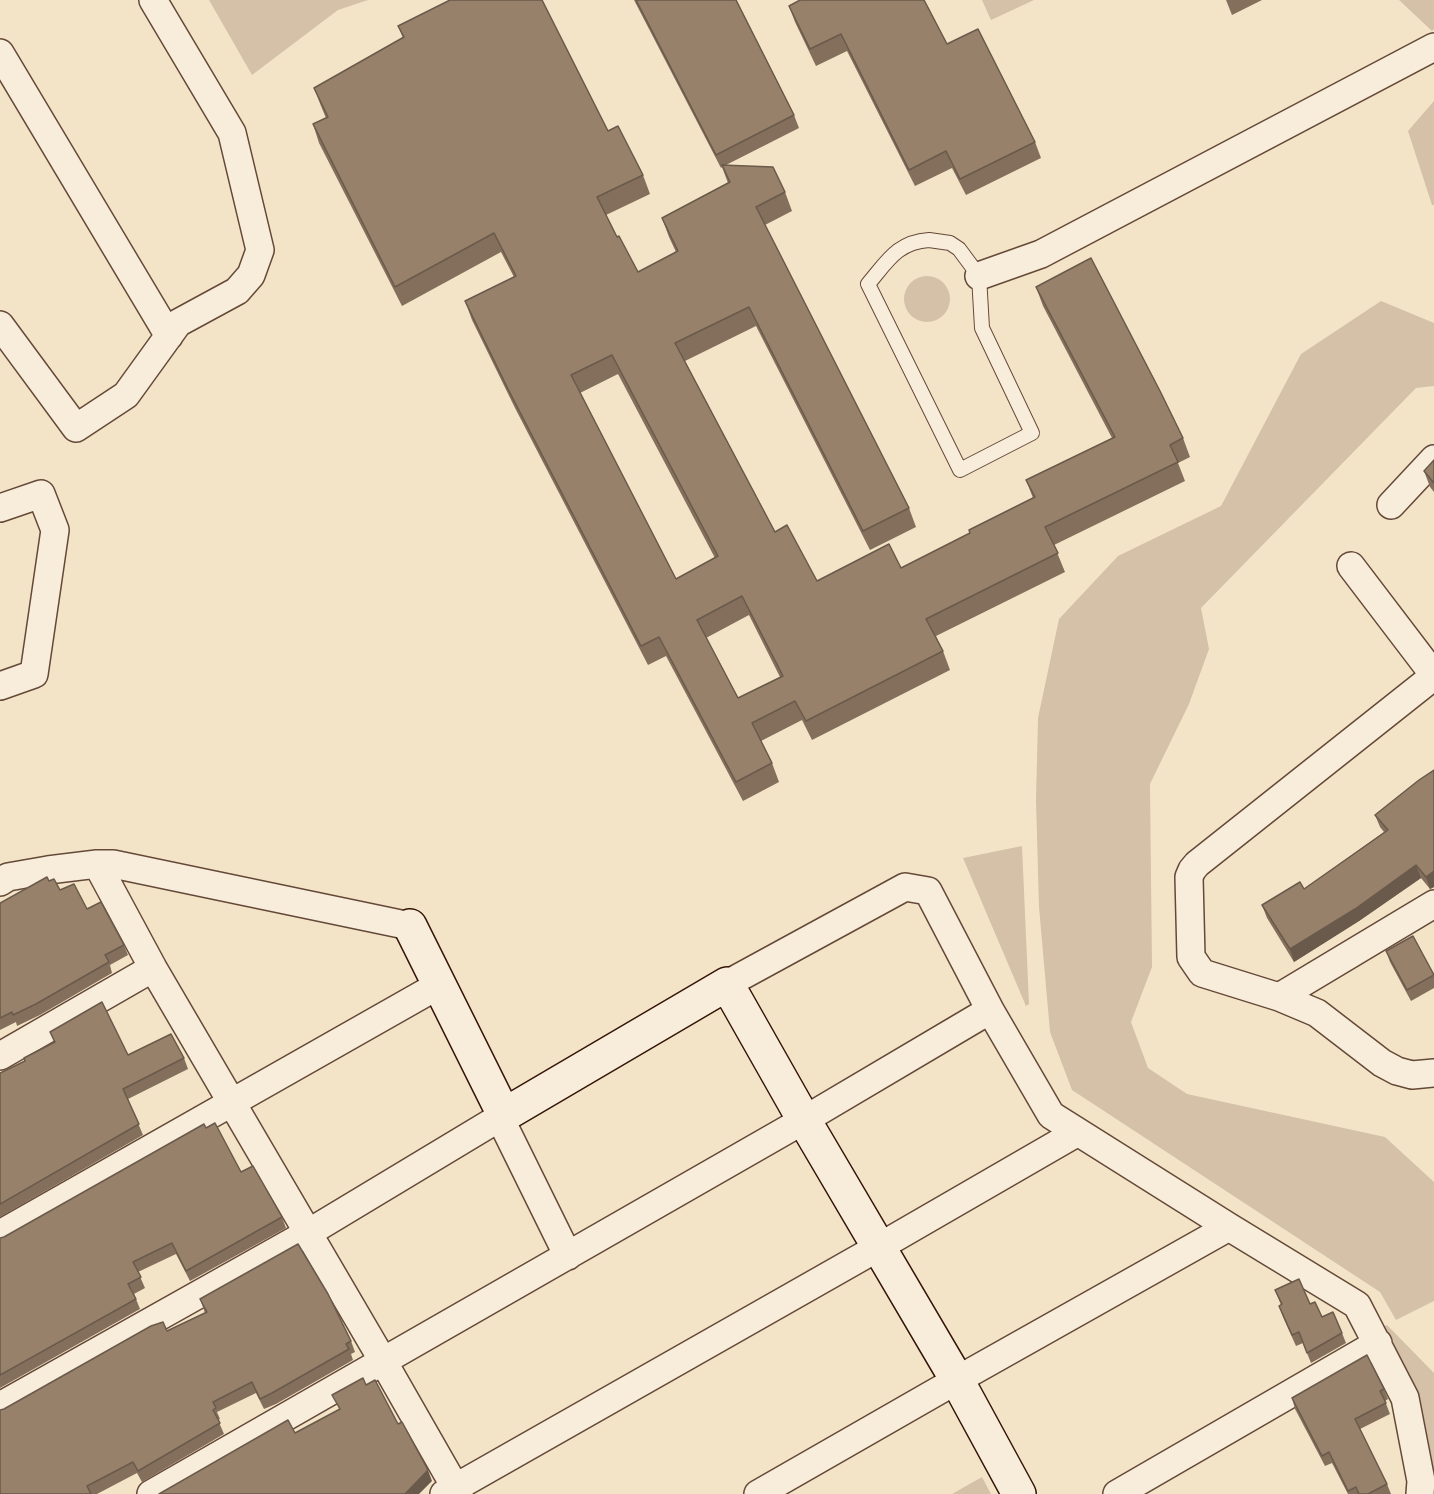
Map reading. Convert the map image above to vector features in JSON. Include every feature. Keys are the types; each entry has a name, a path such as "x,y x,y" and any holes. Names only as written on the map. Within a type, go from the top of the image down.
{"street":[{"path":"0,325 76,428 126,395 178,323 237,291 251,275 260,250 232,133 153,0"},
{"path":"979,276 1041,254 1434,47"},
{"path":"0,53 169,336"},
{"path":"1391,505 1434,459"},
{"path":"0,508 41,494 55,530 34,674 0,686"},
{"path":"1351,566 1434,675 1197,864 1189,877 1191,957 1202,973 1279,997 1317,1013 1382,1063 1396,1071 1412,1075 1434,1073"},
{"path":"97,864 153,968 383,1361 453,1492 1078,1132"},
{"path":"3,879 48,870 113,864 410,926 568,1256"},
{"path":"0,1406 308,1233 728,984 905,886 928,891 990,1010 1051,1115 1357,1305 1405,1398 1421,1481 1420,1494"},
{"path":"1279,997 1434,904"},
{"path":"0,1056 153,968"},
{"path":"728,984 804,1120 957,1380 1018,1494"},
{"path":"0,1234 439,985"},
{"path":"151,1494 804,1120 990,1010"},
{"path":"758,1494 1229,1227"},
{"path":"1117,1494 1378,1343"}],"lane":[{"path":"929,240 950,243 959,249 979,276 982,328 1032,433 960,470 868,284 901,248 911,243 929,240"}],"shaded area":[{"path":"209,0 368,0 338,10 252,75"},
{"path":"982,0 1034,0 991,20"},
{"path":"1399,0 1434,0 1434,29 1432,31"},
{"path":"1434,101 1434,205 1432,205 1408,131"},
{"path":"927,276 936,277 943,283 949,290 949,308 943,315 936,321 927,322 918,321 911,315 905,308 904,299 905,290 911,283 918,277"},
{"path":"1381,301 1434,323 1434,386 1416,388 1201,608 1209,649 1189,704 1150,784 1152,967 1131,1022 1148,1068 1187,1094 1385,1137 1434,1182 1434,1301 1396,1320 1380,1292 1072,1090 1050,1032 1039,907 1036,800 1038,718 1059,619 1118,556 1221,506 1301,354"},
{"path":"1022,846 1029,1004 1026,1006 963,858"},
{"path":"1387,1325 1434,1373 1434,1475 1413,1389 1382,1327"},
{"path":"982,1477 991,1494 952,1494"}],"building":[{"path":"450,0 542,0 608,131 618,126 643,175 597,197 638,272 678,251 662,218 730,182 722,165 773,167 785,192 756,207 909,508 863,531 749,307 675,343 775,532 787,525 817,581 889,544 901,568 1035,497 1026,480 1115,437 1036,287 1091,258 1183,438 1170,445 1178,462 1045,527 1058,553 926,619 943,651 806,721 795,701 752,723 772,763 736,782 659,637 641,646 465,301 516,276 494,233 395,287 313,124 328,117 314,88 404,37 398,26","holes":["612,355 718,556 676,579 571,375","742,596 783,676 738,698 697,620"]},
{"path":"636,0 736,0 794,115 716,155"},
{"path":"800,0 924,0 947,44 978,29 1035,142 960,179 946,151 909,170 841,34 810,49 789,6"},
{"path":"1434,460 1434,483 1424,471"},
{"path":"1434,770 1434,871 1426,877 1416,865 1355,909 1290,949 1262,905 1300,882 1304,889 1388,830 1375,815"},
{"path":"47,877 49,881 54,879 60,890 74,884 87,909 101,902 124,945 105,955 109,962 36,1004 13,1015 12,1012 0,1018 0,903"},
{"path":"1413,936 1434,975 1407,990 1386,951"},
{"path":"102,1002 128,1055 171,1034 184,1058 123,1089 139,1124 0,1204 0,1073 25,1061 24,1058 55,1042 50,1032"},
{"path":"215,1123 241,1172 253,1166 282,1217 186,1271 172,1243 133,1262 141,1277 128,1284 136,1299 0,1375 0,1238 204,1124 206,1128"},
{"path":"298,1244 328,1294 351,1341 346,1344 349,1349 260,1399 252,1382 213,1402 216,1408 213,1410 220,1423 138,1471 133,1462 87,1486 91,1494 0,1494 0,1410 151,1326 163,1322 167,1331 207,1312 200,1299"},
{"path":"1299,1279 1310,1304 1315,1302 1322,1317 1333,1312 1342,1333 1307,1353 1299,1332 1292,1335 1279,1306 1282,1304 1275,1290"},
{"path":"1367,1355 1384,1389 1380,1391 1386,1403 1355,1419 1387,1484 1368,1494 1359,1494 1356,1487 1348,1491 1329,1452 1322,1456 1292,1398"},
{"path":"363,1378 366,1385 375,1380 398,1424 402,1422 428,1470 405,1494 159,1494 288,1420 295,1433 340,1409 332,1395"}]}
